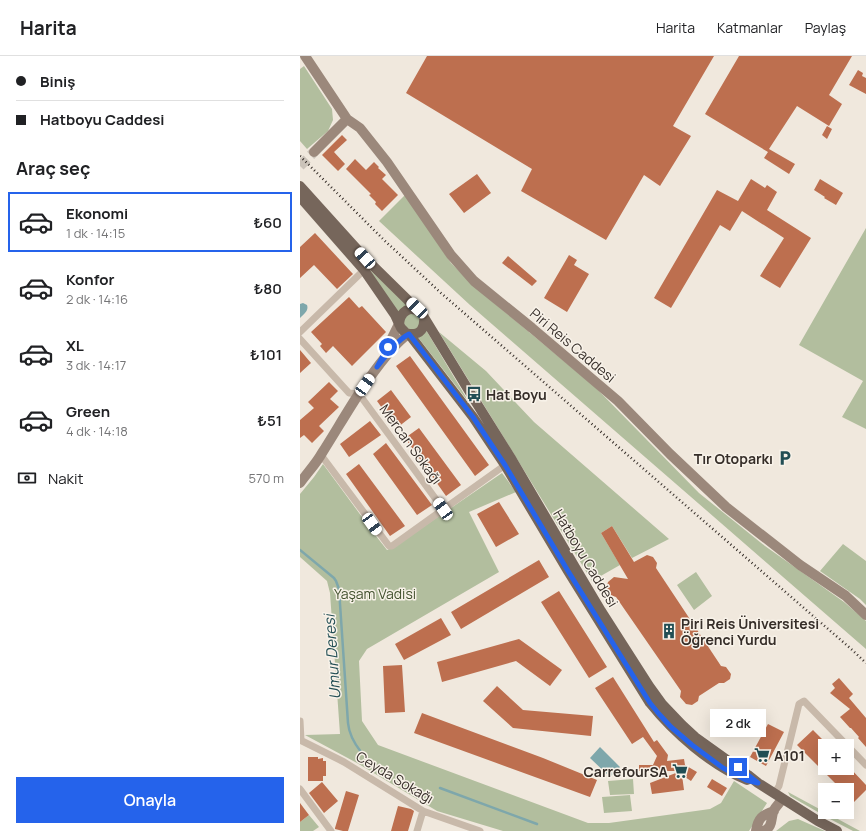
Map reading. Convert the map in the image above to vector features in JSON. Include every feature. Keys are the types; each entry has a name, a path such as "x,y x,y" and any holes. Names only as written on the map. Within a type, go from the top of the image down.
{"main road":[{"name":"Hatboyu Caddesi","path":"300,186 365,258 423,316 474,399 509,462 649,686 662,704 695,737 758,783 836,831"},
{"name":"Hatboyu Caddesi","path":"300,198 364,270 395,315 403,330 409,334 509,462"},
{"path":"399,324 402,314 406,311 416,310 423,316 424,325 421,330 415,334 409,334"}],"street":[{"name":"Piri Reis Caddesi","path":"306,57 347,119 360,128 387,162 451,255 474,281 618,401 670,454 726,507 800,565 846,596 866,615"},
{"path":"314,152 347,119"},
{"path":"300,332 364,270"},
{"path":"377,367 399,324"},
{"path":"300,483 321,455 377,367 396,344 409,334"},
{"path":"300,339 349,393 359,394"},
{"name":"Mercan Sokağı","path":"359,394 443,509"},
{"path":"321,455 389,546 392,546 509,462"},
{"path":"764,831 772,822 779,786 799,704 804,701 866,765"},
{"path":"300,721 300,740"},
{"name":"Ceyda Sokağı","path":"300,740 344,762 423,811 480,831"},
{"path":"300,789 331,831"},
{"path":"417,831 423,811"},
{"path":"756,831 758,823 764,815 774,811"}],"green space":[{"path":"304,66 332,109 333,120 328,131 307,149 300,141 300,69"},
{"path":"405,195 451,263 475,287 595,387 699,493 765,546 844,602 866,621 866,649 470,305 379,221"},
{"path":"866,228 866,429 842,417 863,381 799,345"},
{"path":"369,269 408,306 398,313"},
{"path":"410,313 419,316 420,323 417,329 409,329 405,326 403,320"},
{"path":"426,330 470,404 417,336"},
{"path":"439,332 486,371 534,422 669,539 632,558 612,526 601,533 620,565 592,581"},
{"name":"Yaşam Vadisi","path":"323,464 387,550 397,545 502,473 516,492 469,512 499,572 367,649 359,661 362,721 378,745 588,823 609,823 710,809 721,803 734,781 767,803 749,831 503,831 437,811 357,763 305,735 340,734 330,593 327,581 300,557 300,494"},
{"path":"843,544 866,561 866,605 860,599 820,571"},
{"path":"696,572 712,596 694,610 677,585"},
{"path":"633,779 634,794 610,795 608,781"},
{"path":"788,792 818,808 818,812 790,796"},
{"path":"630,795 632,811 604,813 602,797"},
{"path":"309,815 319,827 313,831 300,831 300,822"},
{"path":"798,819 825,831 776,831 789,821"},
{"path":"830,819 838,819 860,831 853,831"}],"water":[{"path":"303,303 307,305 307,309 300,318 300,304"},
{"path":"600,747 620,767 610,777 590,758"}],"building":[{"path":"427,56 714,56 673,126 691,136 660,186 644,175 606,240 521,191 532,169 406,93"},
{"path":"739,56 852,56 829,95 842,104 829,126 797,106 769,149 795,164 789,174 764,158 768,152 705,114"},
{"path":"858,70 863,73 862,76 866,78 866,94 849,85"},
{"path":"827,126 832,129 827,139 822,135"},
{"path":"342,135 347,140 334,152 345,164 338,171 322,155"},
{"path":"355,159 366,170 374,162 386,175 382,179 398,195 382,211 369,195 371,194 346,169"},
{"path":"477,174 491,193 464,213 449,194"},
{"path":"751,179 765,188 767,185 777,192 767,210 811,238 780,288 760,276 784,238 742,211 730,231 720,225 671,308 654,298 717,190 738,201"},
{"path":"820,179 843,193 836,205 814,190"},
{"path":"315,233 353,274 337,289 314,265 300,278 300,247"},
{"path":"569,255 577,260 574,265 589,274 567,312 544,298"},
{"path":"508,256 537,281 532,286 502,263"},
{"path":"349,297 359,308 362,306 386,332 352,366 333,346 326,353 320,346 322,344 311,332"},
{"path":"300,350 311,363 300,373"},
{"path":"410,356 489,465 475,476 396,366"},
{"path":"329,382 338,391 330,399 339,407 319,426 324,431 312,443 304,435 300,438 300,420 314,408 308,402"},
{"path":"391,390 411,417 398,427 396,424 394,425 377,401"},
{"path":"370,421 381,435 349,457 340,444"},
{"path":"419,428 461,485 446,496 405,438"},
{"path":"386,443 432,505 417,515 373,454"},
{"path":"359,464 405,526 390,536 346,474"},
{"path":"499,502 519,534 496,547 477,514"},
{"name":"Piri Reis Üniversitesi Öğrenci Yurdu","path":"612,526 634,562 647,555 653,557 657,563 656,568 721,666 726,667 731,674 730,679 724,683 719,683 699,696 698,701 692,705 686,704 680,697 681,691 616,597 610,595 606,589 608,582 614,577 628,579 601,533"},
{"path":"539,560 549,577 461,629 451,612"},
{"path":"559,591 607,667 589,678 541,602"},
{"path":"441,618 451,635 404,660 395,644"},
{"path":"519,639 562,670 550,686 516,661 442,682 437,662"},
{"path":"402,665 405,712 385,713 383,666"},
{"path":"613,677 654,742 657,740 668,755 667,761 684,759 685,765 697,772 691,781 682,775 684,790 652,794 650,783 681,771 639,771 639,765 653,765 657,756 643,737 632,744 595,688"},
{"path":"839,678 853,694 849,698 866,718 866,747 858,738 859,737 840,717 850,709 830,693 835,688 832,684"},
{"path":"497,686 523,710 593,716 591,736 513,728 483,701"},
{"path":"422,713 543,758 597,780 590,797 414,733"},
{"path":"768,724 784,732 766,766 750,757"},
{"path":"813,730 822,739 818,739 818,766 797,745"},
{"path":"308,757 318,757 318,759 323,758 323,761 326,761 326,776 323,776 323,781 308,781"},
{"path":"854,772 866,785 866,790 854,802 854,783 835,783 827,775 854,775"},
{"path":"712,779 727,788 722,796 707,787"},
{"path":"322,782 338,801 324,813 309,793"},
{"path":"346,791 359,795 348,831 343,831 335,828"},
{"path":"300,803 309,815 300,822"},
{"path":"398,806 414,811 408,831 391,831"}],"waterway":[{"name":"Umur Deresi","path":"300,550 334,578 339,589 349,731 361,752"},
{"name":"Umur Deresi","path":"440,788 537,824"}],"tunnel":[{"path":"300,166 314,152"}],"railway":[{"path":"300,156 384,240 441,293 866,663"}],"place":[{"name":"Hat Boyu","path":"474,394"},
{"name":"Tır Otoparkı","path":"785,458"},
{"name":"Piri Reis Üniversitesi Öğrenci Yurdu","path":"669,631"},
{"name":"A101","path":"762,755"},
{"name":"CarrefourSA","path":"680,771"}],"route":[{"path":"388,347 377,367 396,344 409,334 473,417 505,465 642,691 659,714 679,735 723,768 746,780 758,783 738,767"}]}
